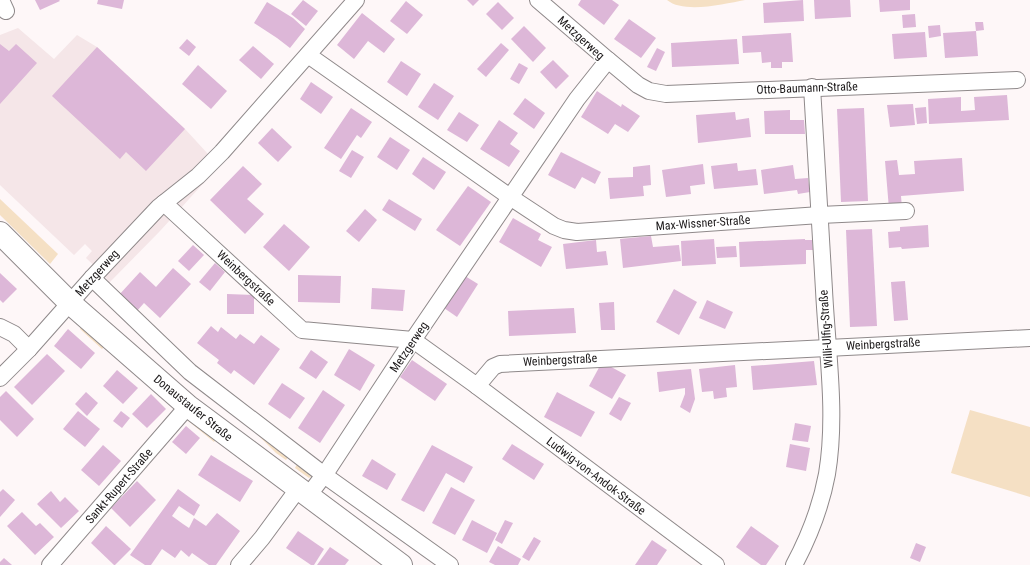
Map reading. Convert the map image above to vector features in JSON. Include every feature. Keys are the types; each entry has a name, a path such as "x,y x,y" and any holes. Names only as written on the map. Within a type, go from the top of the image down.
{"main road":[{"name":"Donaustaufer Straße","path":"0,233 70,303 188,406 303,493 402,565"}],"street":[{"name":"Metzgerweg","path":"0,378 29,349 92,278 164,203 198,176 222,152 356,0"},
{"name":"Metzgerweg","path":"239,565 303,493 324,475 413,340 577,99 608,60 538,0"},
{"path":"308,55 510,197"},
{"name":"Otto-Baumann-Straße","path":"608,60 638,85 649,91 666,94 1017,80"},
{"name":"Willi-Ulfig-Straße","path":"794,565 813,524 821,500 827,474 830,440 830,386 812,88"},
{"name":"Max-Wissner-Straße","path":"510,197 554,226 564,230 577,232 820,215 906,211"},
{"name":"Weinbergstraße","path":"164,203 302,330 413,340"},
{"path":"92,278 190,372 324,475 450,565"},
{"path":"0,327 14,334 29,349"},
{"name":"Weinbergstraße","path":"477,386 493,367 500,364 1030,338"},
{"path":"413,340 477,386"},
{"name":"Ludwig-von-Andok-Straße","path":"477,386 716,565"},
{"name":"Sankt-Rupert-Straße","path":"50,565 188,406"}],"shaded area":[{"path":"667,0 745,0 704,7 694,7 674,4"},
{"path":"18,28 54,59 77,35 97,47 185,129 219,166 160,231 109,283 105,276 86,258 92,251 85,244 74,255 0,185 0,35"},
{"path":"0,199 58,254 50,264 0,215"},
{"path":"82,326 105,346 102,349 80,329"},
{"path":"970,410 1030,427 1030,497 951,473"},
{"path":"190,419 218,436 214,442 187,420"},
{"path":"260,433 292,452 286,460 276,453 258,435"},
{"path":"297,464 314,474 309,478 295,468"}],"building":[{"path":"35,0 59,0 60,1 40,10"},
{"path":"98,0 124,0 122,9 97,4"},
{"path":"303,0 318,11 306,26 291,14"},
{"path":"467,0 479,0 473,6"},
{"path":"581,0 612,0 619,5 604,25 578,5"},
{"path":"803,0 804,21 764,23 763,3"},
{"path":"814,0 850,0 851,17 815,19"},
{"path":"879,0 910,0 910,10 880,12"},
{"path":"406,1 423,15 407,34 390,21"},
{"path":"267,2 293,18 305,29 290,48 254,23"},
{"path":"498,2 514,18 502,30 486,14"},
{"path":"362,13 395,39 384,53 368,41 354,59 337,45"},
{"path":"915,14 916,27 903,28 902,15"},
{"path":"629,19 656,38 641,58 614,39"},
{"path":"975,22 983,22 984,30 976,31"},
{"path":"940,25 941,36 929,38 928,26"},
{"path":"524,26 546,48 533,62 511,39"},
{"path":"976,31 978,56 945,58 943,33"},
{"path":"925,32 927,57 894,59 892,34"},
{"path":"791,33 793,62 782,62 782,68 771,68 771,62 762,63 761,52 743,53 742,36"},
{"path":"187,39 196,47 189,56 179,48"},
{"path":"737,39 739,64 672,67 671,43"},
{"path":"501,43 509,50 486,77 477,69"},
{"path":"0,44 9,51 16,44 37,63 0,104"},
{"path":"253,46 274,64 261,79 239,60"},
{"path":"97,47 185,129 146,171 126,152 120,159 52,96"},
{"path":"657,48 665,52 656,71 647,67"},
{"path":"553,60 569,76 556,89 540,72"},
{"path":"401,61 421,74 407,96 387,82"},
{"path":"519,63 528,68 519,84 510,79"},
{"path":"198,65 227,91 211,109 182,84"},
{"path":"311,82 333,97 321,114 300,99"},
{"path":"434,83 454,96 438,120 418,107"},
{"path":"597,91 621,107 622,104 640,116 628,132 615,124 608,134 581,117"},
{"path":"1007,95 1009,120 929,124 928,99 961,97 961,111 975,110 974,97"},
{"path":"525,98 545,113 534,129 513,114"},
{"path":"913,104 915,125 890,127 887,105"},
{"path":"926,107 927,123 917,124 915,108"},
{"path":"351,108 372,122 361,138 357,135 341,159 324,148"},
{"path":"864,108 868,201 841,202 837,109"},
{"path":"790,110 790,120 804,120 805,134 765,134 764,111"},
{"path":"459,112 479,125 467,142 447,130"},
{"path":"735,112 736,120 749,118 751,137 698,143 696,115"},
{"path":"499,120 518,133 510,144 520,151 509,167 480,149"},
{"path":"272,128 292,147 278,162 258,143"},
{"path":"390,137 410,150 397,170 377,157"},
{"path":"352,150 364,157 351,178 339,171"},
{"path":"561,152 601,172 595,184 582,177 575,189 548,175"},
{"path":"423,157 446,172 434,190 412,174"},
{"path":"962,158 964,191 901,196 902,208 889,209 885,161 897,160 899,175 915,174 914,161"},
{"path":"737,163 738,171 756,169 758,185 714,189 711,166"},
{"path":"703,164 705,184 690,186 691,194 666,197 662,170"},
{"path":"650,165 651,185 643,186 644,196 610,199 608,178 633,177 633,167"},
{"path":"793,165 795,179 808,178 810,192 798,194 797,190 764,194 761,170"},
{"path":"243,166 262,184 247,199 264,214 245,234 210,200"},
{"path":"468,186 491,202 460,246 436,230"},
{"path":"389,199 422,219 415,231 382,210"},
{"path":"365,209 377,220 359,242 346,231"},
{"path":"513,218 541,234 538,240 552,247 541,267 499,242"},
{"path":"284,224 310,247 289,271 263,247"},
{"path":"928,225 929,247 902,249 901,247 889,248 888,232 900,231 900,227"},
{"path":"872,229 877,326 850,327 846,230"},
{"path":"651,236 653,247 679,245 681,261 623,268 620,239"},
{"path":"714,239 716,264 682,266 681,241"},
{"path":"596,240 597,252 606,251 608,265 566,269 563,244"},
{"path":"812,240 813,250 806,250 806,264 740,267 739,242"},
{"path":"193,245 204,255 189,271 178,261"},
{"path":"736,246 737,257 717,258 716,247"},
{"path":"215,263 225,272 210,291 199,282"},
{"path":"173,268 191,284 160,318 144,303 137,311 119,295 140,272 156,287"},
{"path":"0,273 17,289 3,303 0,300"},
{"path":"298,275 341,276 340,303 298,302"},
{"path":"465,276 478,284 457,317 444,308"},
{"path":"905,281 908,320 894,321 891,282"},
{"path":"372,288 405,290 403,311 371,309"},
{"path":"674,289 697,302 679,335 656,322"},
{"path":"227,294 254,295 254,314 227,314"},
{"path":"707,300 733,312 725,329 699,318"},
{"path":"614,302 615,330 601,330 599,303"},
{"path":"574,308 576,333 509,336 508,311"},
{"path":"211,326 218,332 221,327 236,339 240,334 254,344 261,335 280,349 254,385 234,370 231,374 217,363 219,360 197,343"},
{"path":"68,329 95,353 81,369 54,346"},
{"path":"349,349 375,365 360,391 334,375"},
{"path":"311,350 328,362 316,379 299,368"},
{"path":"47,354 65,371 32,405 14,387"},
{"path":"412,360 447,384 435,401 400,377"},
{"path":"814,361 817,385 753,390 751,366"},
{"path":"602,362 626,375 612,399 589,386"},
{"path":"735,365 737,387 726,388 727,397 714,399 713,391 702,392 699,369"},
{"path":"691,369 695,399 690,413 680,407 685,394 685,388 659,392 657,372"},
{"path":"117,370 138,388 123,404 103,386"},
{"path":"282,383 305,398 290,419 268,404"},
{"path":"323,390 345,405 320,443 298,428"},
{"path":"6,391 34,419 17,437 0,420 0,397"},
{"path":"86,392 98,403 87,416 75,404"},
{"path":"557,392 595,412 581,437 544,417"},
{"path":"151,394 166,409 147,428 132,414"},
{"path":"619,397 631,403 621,421 609,414"},
{"path":"78,411 100,429 85,447 63,429"},
{"path":"121,411 130,418 122,428 113,421"},
{"path":"795,423 811,426 808,442 792,440"},
{"path":"186,426 200,438 186,454 172,442"},
{"path":"512,444 544,464 534,480 502,459"},
{"path":"790,444 810,448 806,471 786,467"},
{"path":"103,445 121,461 99,486 81,470"},
{"path":"432,445 473,467 464,483 446,473 424,512 401,500"},
{"path":"211,455 253,481 240,502 198,475"},
{"path":"372,459 396,474 387,490 362,476"},
{"path":"137,481 156,500 130,527 111,508"},
{"path":"451,487 475,500 455,535 432,523"},
{"path":"3,489 15,500 0,517 0,492"},
{"path":"178,489 200,505 194,516 179,506 172,516 183,524 189,528 194,518 206,526 217,513 240,531 216,565 209,565 192,553 189,557 181,550 175,558 162,549 151,565 145,565 130,555"},
{"path":"51,491 60,502 65,497 79,511 61,528 37,504"},
{"path":"22,512 36,526 40,523 54,537 35,555 7,526"},
{"path":"472,520 497,533 487,553 462,540"},
{"path":"505,520 513,523 502,544 495,540"},
{"path":"106,526 131,549 115,565 91,543"},
{"path":"751,526 779,546 766,565 761,565 736,547"},
{"path":"298,531 324,549 314,565 311,565 286,548"},
{"path":"534,537 541,541 529,561 522,557"},
{"path":"652,540 667,550 657,565 635,565"},
{"path":"916,543 926,547 920,562 910,558"},
{"path":"498,546 521,559 518,565 495,565 489,562"},
{"path":"330,547 349,560 345,565 317,565"},
{"path":"4,558 12,565 0,565 0,562"}]}
